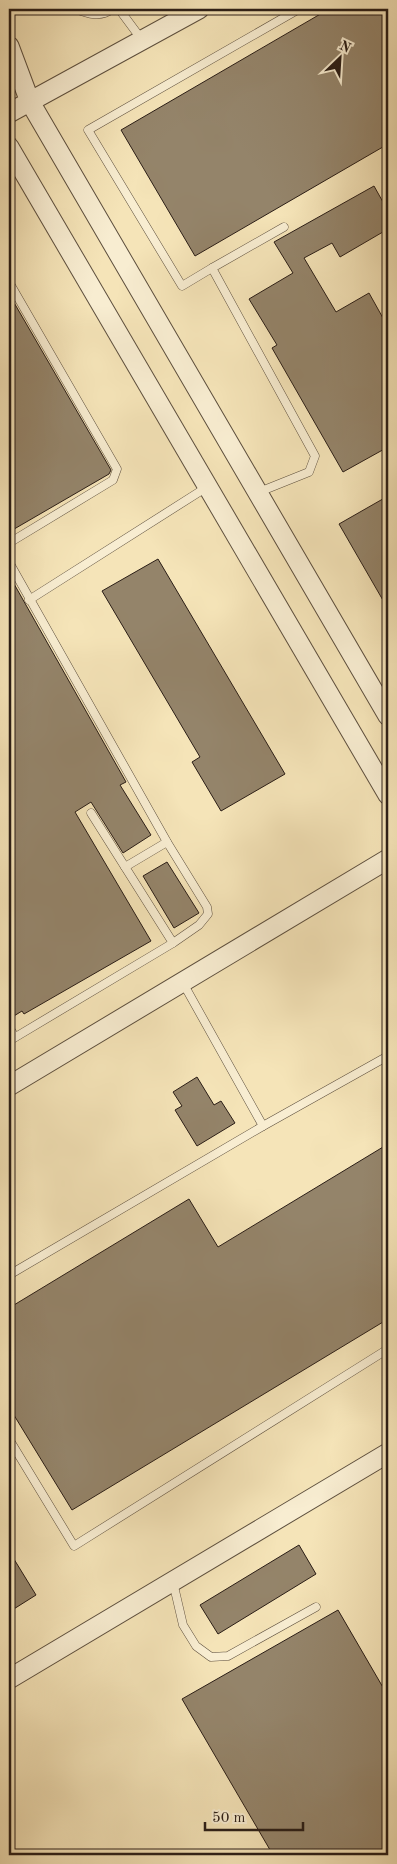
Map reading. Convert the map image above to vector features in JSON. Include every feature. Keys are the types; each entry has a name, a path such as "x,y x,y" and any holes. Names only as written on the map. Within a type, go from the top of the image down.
{"street":[{"path":"9,113 199,9"},
{"path":"9,46 30,102 388,716"},
{"path":"9,147 388,796"},
{"path":"9,1086 388,859"},
{"path":"9,1679 388,1454"}],"lane":[{"path":"76,9 92,15 108,13 112,9"},
{"path":"120,9 142,40"},
{"path":"284,227 182,286 88,130 300,9"},
{"path":"212,268 315,456 309,472 257,493"},
{"path":"9,282 117,469 114,480 9,542"},
{"path":"29,600 208,486"},
{"path":"9,562 167,842 207,906 208,914 198,925 173,943 12,1039 9,1028"},
{"path":"91,813 173,943"},
{"path":"125,867 167,842"},
{"path":"183,983 263,1126"},
{"path":"9,1275 263,1126 388,1056"},
{"path":"9,1438 74,1546 388,1349"},
{"path":"173,1582 183,1625 196,1646 211,1657 228,1656 316,1607"}],"building":[{"path":"329,9 388,9 388,144 195,256 121,130"},
{"path":"374,186 388,211 388,229 340,257 332,243 304,258 336,312 369,293 388,327 388,447 343,472 272,348 277,345 249,299 293,273 274,242"},
{"path":"9,294 111,470 109,474 9,532"},
{"path":"388,496 388,609 339,524"},
{"path":"158,559 285,774 221,811 192,762 200,757 102,591"},
{"path":"9,575 126,782 120,785 151,835 123,853 91,802 75,812 151,941 24,1014 22,1011 9,1019"},
{"path":"167,862 199,913 174,928 143,876"},
{"path":"197,1077 214,1105 221,1101 235,1123 197,1146 175,1110 182,1106 173,1092"},
{"path":"388,1144 388,1319 72,1510 9,1407 9,1308 189,1199 218,1247"},
{"path":"299,1545 316,1574 218,1634 200,1605"},
{"path":"9,1551 36,1595 9,1612"},
{"path":"338,1610 388,1696 388,1855 273,1855 182,1699"}]}
